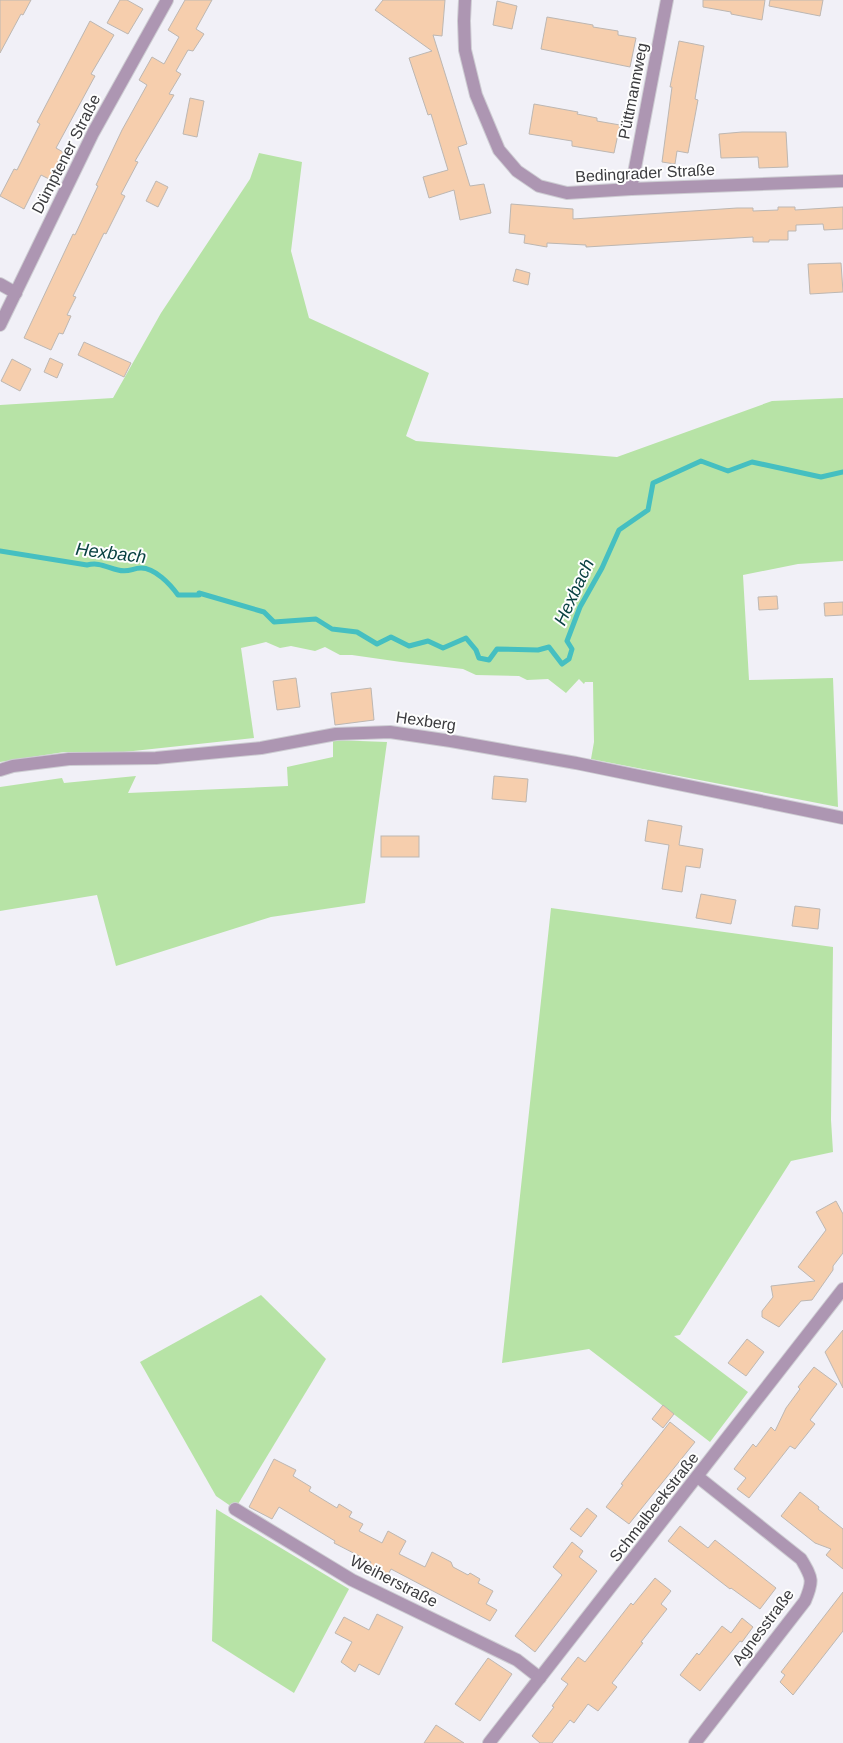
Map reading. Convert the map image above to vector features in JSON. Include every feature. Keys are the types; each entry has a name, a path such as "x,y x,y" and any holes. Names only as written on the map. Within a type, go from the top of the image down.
{"street":[{"name":"Dümptener Straße","path":"0,325 93,133 167,0"},
{"name":"Bedingrader Straße","path":"465,0 465,50 476,95 498,150 517,171 539,186 567,193 843,181"},
{"name":"Püttmannweg","path":"631,189 667,0"},
{"path":"0,284 16,292"},
{"name":"Hexberg","path":"0,770 13,766 69,759 156,758 261,748 336,734 390,732 576,763 843,818"},
{"name":"Schmalbeekstraße","path":"489,1743 843,1290"},
{"name":"Agnesstraße","path":"694,1743 805,1601 812,1586 809,1573 800,1559 698,1477"},
{"name":"Weiherstraße","path":"235,1509 352,1580 517,1660 540,1678"}],"green space":[{"path":"259,153 302,162 291,251 309,318 429,373 406,436 416,441 617,457 772,401 843,398 843,561 798,564 743,575 749,680 833,678 838,807 591,759 594,742 593,682 585,682 584,684 579,679 566,693 548,679 527,680 519,676 476,675 463,669 340,655 325,647 315,651 291,646 280,648 266,642 241,648 254,738 124,752 64,752 0,762 0,405 113,398 161,313 250,179"},
{"path":"333,740 387,742 365,903 271,917 116,966 97,895 0,911 0,787 62,778 64,783 136,776 128,793 288,786 287,767 333,757"},
{"path":"551,908 833,947 831,1120 833,1152 791,1161 680,1335 674,1336 748,1392 710,1442 589,1349 502,1363"},
{"path":"261,1295 326,1359 235,1509 216,1496 140,1362"},
{"path":"216,1509 349,1589 294,1693 212,1641"}],"building":[{"path":"0,0 31,0 23,15 21,14 0,53"},
{"path":"120,0 127,0 143,9 128,34 107,23"},
{"path":"185,0 212,0 196,29 204,34 193,51 188,50 176,71 181,74 169,94 174,95 135,161 138,162 121,194 125,196 106,234 104,233 73,296 76,297 67,315 71,316 63,334 59,333 51,350 24,338 73,234 75,235 122,130 147,85 139,80 152,57 164,64 179,37 168,30"},
{"path":"383,0 445,0 442,36 433,35 467,144 458,147 470,186 484,184 491,213 460,220 454,190 429,198 423,177 448,170 431,114 428,115 409,58 432,51 375,10"},
{"path":"703,0 765,0 762,20 703,7"},
{"path":"770,0 823,0 820,16 769,6"},
{"path":"497,1 517,6 512,29 493,25"},
{"path":"547,17 593,25 593,27 618,31 618,35 636,38 630,67 541,49"},
{"path":"90,21 114,35 91,74 95,76 56,148 63,152 49,179 41,175 24,209 0,196 14,169 17,170 40,124 37,122"},
{"path":"679,41 704,46 695,99 698,100 688,153 677,151 675,164 662,162 672,87 670,87"},
{"path":"190,98 204,101 197,137 183,134"},
{"path":"534,104 578,112 577,114 597,118 597,121 620,125 614,153 572,146 572,141 529,134"},
{"path":"786,132 788,167 759,168 758,157 721,158 719,134"},
{"path":"156,181 168,187 158,207 146,201"},
{"path":"511,204 573,209 573,219 737,208 753,208 753,211 778,210 778,207 795,207 795,210 843,207 843,229 824,230 823,224 796,225 796,231 788,231 788,240 769,240 769,242 753,242 753,237 586,247 586,245 547,243 547,247 524,243 525,235 509,233"},
{"path":"841,263 843,292 810,294 808,264"},
{"path":"516,269 530,273 528,285 513,281"},
{"path":"84,342 131,363 124,377 78,355"},
{"path":"50,358 63,364 57,378 44,372"},
{"path":"12,359 31,369 20,391 1,381"},
{"path":"777,596 778,609 759,610 758,597"},
{"path":"843,602 843,615 825,616 824,603"},
{"path":"296,678 300,707 277,710 273,681"},
{"path":"371,688 374,720 335,725 331,693"},
{"path":"494,776 528,779 526,802 492,799"},
{"path":"648,820 682,826 679,845 703,849 700,868 686,866 682,892 662,889 669,845 645,841"},
{"path":"381,836 419,836 419,857 381,857"},
{"path":"701,894 736,900 731,924 696,918"},
{"path":"795,906 820,909 818,929 792,926"},
{"path":"836,1201 843,1214 843,1253 812,1300 801,1301 779,1327 762,1317 762,1311 773,1297 771,1286 815,1281 798,1267 826,1230 816,1212"},
{"path":"843,1330 843,1388 825,1352"},
{"path":"747,1339 764,1352 746,1376 728,1363"},
{"path":"814,1367 837,1384 810,1420 815,1424 795,1449 790,1446 749,1498 737,1489 746,1478 734,1469 753,1444 756,1447 771,1427 775,1431 786,1408 800,1389 798,1387"},
{"path":"663,1405 674,1414 663,1428 652,1419"},
{"path":"670,1422 695,1442 629,1524 606,1507 623,1485 621,1484"},
{"path":"274,1459 296,1470 293,1476 311,1487 309,1491 337,1508 339,1504 352,1512 349,1517 363,1524 359,1531 382,1543 388,1531 406,1541 399,1554 425,1567 432,1552 451,1562 453,1567 480,1579 478,1583 493,1591 486,1604 497,1610 490,1621 391,1569 385,1580 367,1571 371,1562 334,1543 335,1541 279,1507 272,1519 249,1507"},
{"path":"800,1492 843,1529 843,1569 826,1555 831,1549 815,1543 781,1516"},
{"path":"587,1508 597,1516 581,1537 570,1529"},
{"path":"680,1526 708,1548 715,1540 776,1588 760,1609 730,1589 668,1541"},
{"path":"572,1542 583,1551 579,1557 597,1571 535,1652 515,1636 562,1575 553,1567"},
{"path":"655,1578 671,1591 661,1604 667,1609 612,1683 617,1687 598,1711 588,1704 574,1723 570,1720 552,1743 540,1743 532,1736 554,1707 552,1706 568,1684 561,1679 578,1657 585,1662 631,1603 633,1605"},
{"path":"843,1592 843,1631 793,1695 780,1682 785,1675 781,1672"},
{"path":"377,1614 403,1627 379,1675 359,1664 355,1672 341,1662 352,1642 335,1633 344,1617 369,1630"},
{"path":"742,1618 753,1627 700,1691 680,1675 722,1626 731,1633"},
{"path":"488,1658 512,1674 480,1721 455,1704"},
{"path":"436,1725 464,1743 424,1743"}],"waterway":[{"name":"Hexbach","path":"0,551 87,565 99,564 122,571 138,568 146,569 162,577 178,595 199,595 199,593 264,612 274,622 316,619 332,629 357,632 377,644 391,637 409,646 428,641 443,648 466,638 476,650 479,658 489,660 497,649 538,650 549,647 562,664 569,659 572,649 567,641 580,607 602,568 619,530 648,510 653,483 701,461 728,471 752,462 821,477 843,472"}]}
